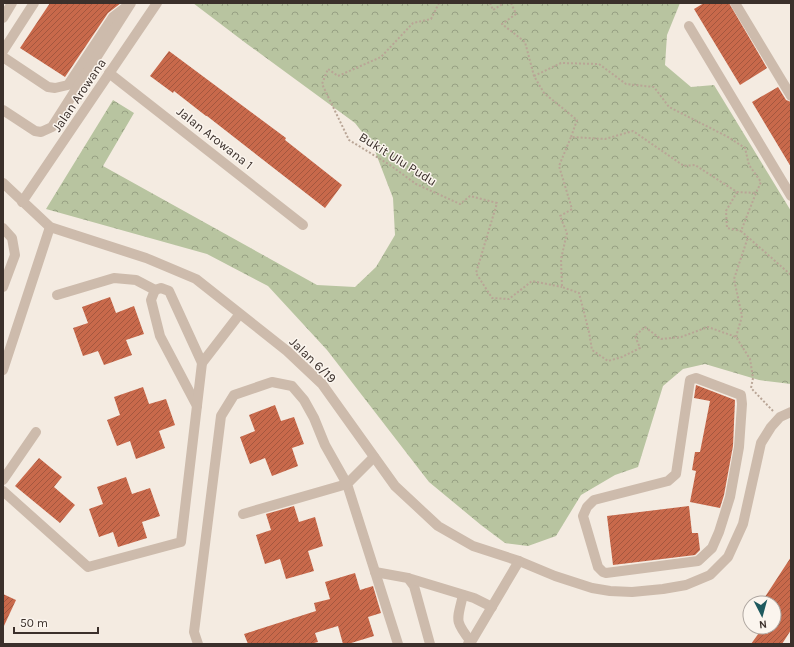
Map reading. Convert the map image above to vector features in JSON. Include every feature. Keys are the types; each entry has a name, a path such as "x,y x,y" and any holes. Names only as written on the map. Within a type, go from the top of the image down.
{"street":[{"path":"3,18 12,3"},
{"path":"3,51 34,3"},
{"path":"3,57 48,87 55,88 68,85 113,17 131,3"},
{"path":"3,110 35,131 41,132 52,127 131,3"},
{"name":"Jalan Arowana","path":"22,202 157,3"},
{"path":"736,3 791,96"},
{"path":"689,26 791,196"},
{"name":"Jalan Arowana 1","path":"109,73 304,225"},
{"path":"3,184 50,226 3,370"},
{"name":"Jalan 6/19","path":"50,226 146,258 196,279 239,315 287,351 322,384 395,486 438,526 473,546 519,561 555,576 592,588 610,591 632,592 664,589 686,585 710,575"},
{"path":"3,228 12,238 15,255 3,287"},
{"path":"57,295 114,278 136,280 155,290"},
{"path":"197,406 160,336 150,300 155,290 161,288 169,291 202,363"},
{"path":"3,491 88,567 180,542 202,363 239,315"},
{"path":"696,378 740,395 742,404 739,447 730,497 719,532 712,548 698,561 603,572 598,567 583,516 587,507 594,500 668,481 676,474 690,380 696,378"},
{"path":"198,644 194,632 221,416 234,395 272,382 292,386 304,400 314,418 325,446 347,484 398,644"},
{"path":"698,561 710,575 728,557 736,543 743,524 761,443 771,427 780,417 791,412"},
{"path":"3,480 36,432"},
{"path":"243,514 347,484 374,457"},
{"path":"463,595 457,619 460,628 470,643 519,561"},
{"path":"374,572 408,578 474,598 492,607"},
{"path":"408,578 414,586 430,644"}],"path":[{"name":"Bukit Ulu Pudu","path":"439,3 431,19 413,23 381,57 338,76 328,69 322,84 349,140 390,164 416,184 460,204 470,196 497,203 476,272 492,298 509,299 532,281 562,287 579,293 592,350 608,361 622,357 640,348 635,336 645,327 661,339 681,337 708,327 736,337"},
{"path":"490,3 493,10 504,3"},
{"path":"511,3 516,14 502,24 525,42 534,76 544,93 577,120 559,166 572,209 560,216 567,233 561,259 562,287"},
{"path":"534,76 561,63 599,64 626,84 654,86 669,107 728,137 746,148 749,165 761,182 741,231"},
{"path":"571,137 605,139 633,131 684,166 695,166 737,192 756,193"},
{"path":"737,192 726,211 727,228 741,231 748,236 791,275"},
{"path":"748,236 734,279 742,316 736,337 750,359 753,378 751,388 780,417"}],"green space":[{"path":"193,3 680,3 667,35 665,65 691,87 714,85 791,211 791,384 759,380 705,364 683,369 663,386 638,467 615,475 581,495 556,536 528,546 505,543 429,482 327,350 268,286 207,254 46,209 113,100 134,113 103,166 317,285 355,287 376,267 395,235 393,198 373,146 355,123"}],"building":[{"path":"50,3 121,3 108,13 65,77 20,48"},
{"path":"704,3 729,3 767,68 740,85 694,9"},
{"path":"169,51 286,138 285,140 342,185 325,208 174,91 173,93 150,76"},
{"path":"778,87 786,100 791,102 791,167 752,102"},
{"path":"110,297 116,313 134,306 144,334 126,340 132,355 104,365 98,351 83,356 73,328 88,323 82,307"},
{"path":"696,385 735,400 733,446 724,495 720,508 690,502 696,471 692,470 695,452 700,452 710,401 694,398"},
{"path":"143,387 149,404 166,399 175,425 159,431 165,448 136,459 130,441 117,446 107,420 120,415 114,397"},
{"path":"275,405 281,421 294,417 304,444 292,448 298,466 272,476 265,458 250,464 240,437 255,431 249,415"},
{"path":"39,458 62,477 54,487 75,505 60,523 15,486"},
{"path":"126,477 132,494 150,488 160,516 142,522 147,538 118,547 113,532 99,537 89,509 103,504 97,487"},
{"path":"294,506 299,522 315,517 323,546 308,551 314,571 286,579 280,559 265,564 256,535 271,530 266,514"},
{"path":"689,506 692,533 698,533 700,550 695,555 613,565 607,516"},
{"path":"791,557 791,630 782,644 751,644 757,635 782,635 782,595 766,595"},
{"path":"355,573 360,590 373,586 381,613 368,617 374,636 348,644 343,644 338,626 315,633 318,642 310,644 248,644 244,634 316,611 314,603 330,599 325,582"},
{"path":"3,594 16,600 3,628"}]}
